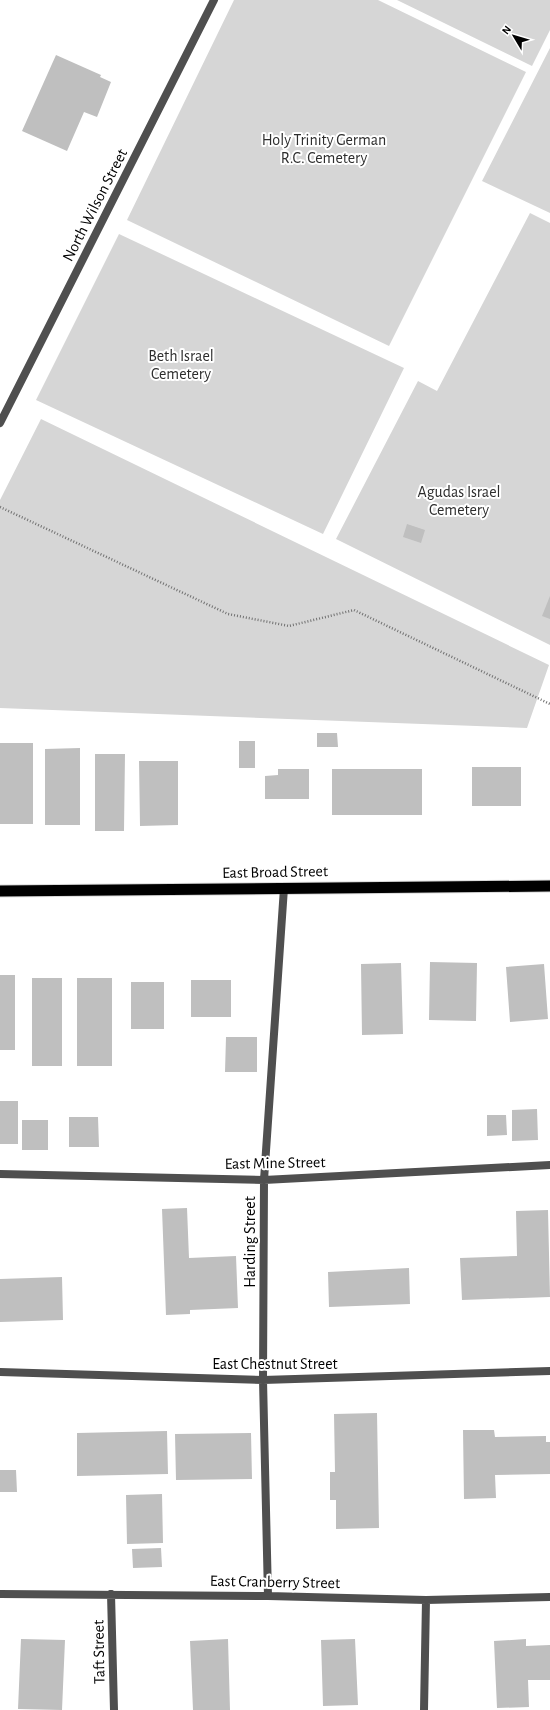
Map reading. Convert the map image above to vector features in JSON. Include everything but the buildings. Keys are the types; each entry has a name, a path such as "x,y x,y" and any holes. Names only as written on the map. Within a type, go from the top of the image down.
{"highway":[{"name":"East Broad Street","path":"0,891 550,886"}],"street":[{"name":"North Wilson Street","path":"0,423 214,0"},
{"name":"Harding Street","path":"268,1596 263,1380 264,1180 284,888"},
{"name":"East Mine Street","path":"0,1174 264,1180 550,1165"},
{"name":"East Chestnut Street","path":"0,1372 263,1380 550,1371"},
{"name":"East Cranberry Street","path":"0,1594 268,1596 426,1600 550,1597"},
{"name":"Taft Street","path":"111,1594 114,1710"},
{"path":"424,1710 426,1600"}],"path":[{"path":"0,507 228,614 290,626 354,610 550,704"}],"green space":[{"name":"Holy Trinity German R.C. Cemetery","path":"234,0 378,0 526,72 389,346 127,220"},
{"path":"397,0 550,0 550,30 532,66"},
{"path":"550,48 550,213 482,181"},
{"name":"Agudas Israel Cemetery","path":"530,213 550,223 550,645 336,539 418,381 437,391"},
{"name":"Beth Israel Cemetery","path":"119,234 404,368 323,534 36,400"},
{"path":"41,419 549,665 527,728 0,708 0,500"}]}
